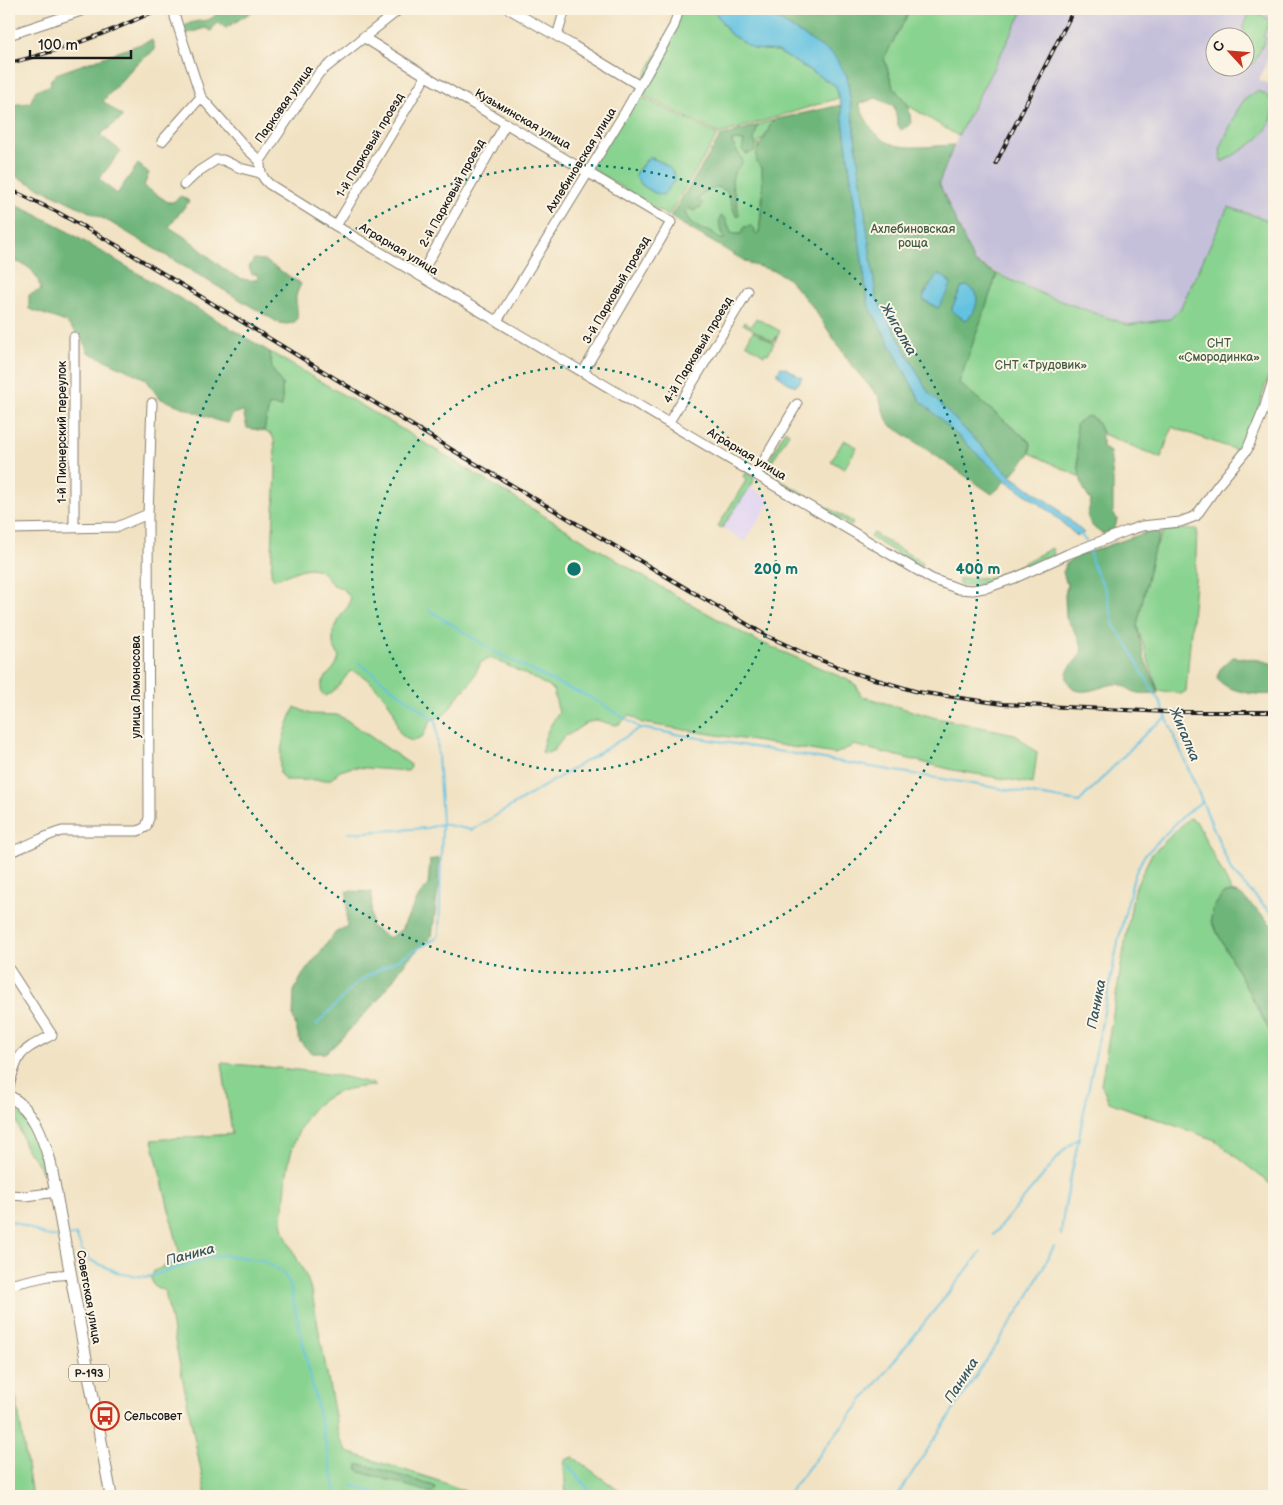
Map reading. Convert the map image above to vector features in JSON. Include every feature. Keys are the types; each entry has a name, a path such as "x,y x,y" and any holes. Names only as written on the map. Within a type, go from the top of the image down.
{"main road":[{"name":"Советская улица","path":"9,1096 26,1109 41,1132 50,1161 110,1496"}],"street":[{"path":"9,34 87,9"},
{"name":"Парковая улица","path":"260,161 319,73 400,9"},
{"path":"509,9 640,86"},
{"path":"557,36 566,9"},
{"name":"Ахлебиновская улица","path":"497,321 626,112 674,26 679,9"},
{"path":"175,17 201,97 260,161 260,173 240,168 222,160 216,160 199,171 184,185"},
{"name":"Кузьминская улица","path":"363,37 671,222"},
{"name":"1-й Парковый проезд","path":"336,226 426,76"},
{"path":"162,141 201,97"},
{"name":"2-й Парковый проезд","path":"420,276 506,123"},
{"name":"Аграрная улица","path":"260,173 269,184 420,276 932,578 959,589 973,590 989,587 1142,526 1180,522 1196,516 1218,485 1247,450 1264,409 1274,377"},
{"name":"3-й Парковый проезд","path":"583,372 671,222"},
{"name":"4-й Парковый проезд","path":"669,422 748,290"},
{"name":"1-й Пионерский переулок","path":"74,337 74,527"},
{"name":"улица Ломоносова","path":"9,852 23,848 62,830 138,831 146,827 148,818 148,514 152,403"},
{"path":"756,474 797,404"},
{"path":"9,529 117,527 148,514"},
{"path":"9,970 52,1034 25,1050 18,1057 9,1086"},
{"path":"9,1195 26,1196 57,1192"},
{"path":"9,1284 48,1276 71,1274"}],"shaded area":[{"path":"1024,9 1274,9 1274,43 1259,80 1274,86 1274,222 1228,207 1180,309 1170,319 1128,325 1047,296 974,262 939,183 958,136"},
{"path":"750,487 771,500 745,542 722,528"}],"green space":[{"path":"221,9 256,9 226,28 217,22 211,31 205,28 184,33 182,29 190,23 209,19"},
{"path":"681,9 713,9 730,34 754,49 777,51 836,86 839,98 720,134 636,92"},
{"name":"Ахлебиновская роща","path":"761,9 911,9 884,58 893,87 909,106 911,124 901,130 894,106 876,98 859,104 867,121 885,141 908,147 954,145 939,183 974,262 997,274 959,383 1031,443 1030,453 1011,476 928,392 876,297 847,76","holes":["944,277 950,282 938,308 924,301 924,296 930,285","967,286 977,298 972,314 965,320 953,311 952,308 962,287"]},
{"path":"911,9 1024,9 958,136 909,106 893,87 884,58"},
{"path":"1251,11 1273,21 1274,19 1274,24 1269,22 1263,36 1266,38 1256,59 1256,28 1243,28"},
{"path":"152,40 155,50 136,64 103,101 123,117 100,135 121,151 99,179 117,194 138,164 149,173 144,186 168,202 173,202 181,196 189,201 169,227 189,240 231,274 250,280 258,279 257,274 252,274 249,267 254,259 264,260 301,284 296,296 297,317 293,323 279,323 108,221 9,173 9,105 30,103 36,90 50,86 51,79 56,74"},
{"path":"1257,91 1265,94 1274,103 1273,114 1269,124 1257,139 1222,162 1220,149 1237,111 1244,100"},
{"path":"635,94 718,135 668,216 590,168","holes":["652,158 665,164 675,175 655,193 642,185 635,174 646,160"]},
{"name":"Ахлебиновская роща","path":"841,105 868,304 920,400 1005,480 992,494 889,424 879,397 852,366 812,306 787,278 775,271 750,264 670,217 721,136 758,125 754,139 755,151 746,154 742,150 744,141 731,141 742,159 742,164 736,170 732,182 739,215 736,216 727,191 717,187 703,193 697,199 698,202 701,201 703,203 701,208 698,207 693,211 689,208 685,213 695,226 711,231 720,239 725,239 720,225 721,216 725,218 731,233 741,234 744,227 751,226 756,234 759,233 763,200 762,167 758,164 756,156 773,120"},
{"path":"773,120 759,143 757,153 762,167 763,188 759,233 743,231 741,234 731,233 728,224 720,228 725,239 720,239 711,231 695,226 685,213 689,208 696,210 697,207 701,208 703,203 698,202 697,199 703,193 717,187 727,191 736,216 738,204 732,184 733,175 736,168 742,164 731,141 739,140 744,142 743,151 746,154 756,145 754,139 758,125"},
{"path":"9,201 55,224 270,352 272,369 282,384 282,407 269,405 264,431 247,428 243,411 233,414 228,423 218,421 159,398 146,379 88,352 84,342 66,322 29,309 29,295 41,290 37,278 31,270 26,266 9,261"},
{"path":"1228,207 1274,222 1274,358 1247,445 1239,451 1172,427 1161,458 1103,434 1095,419 1076,425 1080,477 1030,453 1031,443 959,383 997,274 1047,296 1128,325 1170,319 1180,309"},
{"path":"756,318 780,331 775,342 777,336 773,341 743,324 744,322 752,326"},
{"path":"753,331 774,343 768,354 765,353 764,355 746,344"},
{"path":"270,352 395,425 659,586 753,639 846,679 856,685 861,696 936,718 1015,734 1037,753 1033,784 953,770 854,745 835,754 642,723 629,715 620,724 614,725 597,720 586,723 565,736 554,750 548,753 542,752 547,731 559,713 553,689 492,658 481,662 470,684 457,697 447,712 431,720 423,736 413,741 400,733 393,710 380,692 368,680 356,672 350,671 336,689 325,696 321,692 321,686 335,666 339,656 333,645 333,632 349,605 350,598 342,588 332,584 324,573 316,569 304,569 274,579 271,574 276,471 274,440 272,435 264,431 269,405 282,407 282,384 272,369"},
{"path":"1089,416 1099,425 1102,447 1110,452 1113,480 1113,513 1117,519 1115,528 1103,534 1089,520 1091,501 1082,484 1078,465 1076,425 1083,418"},
{"path":"785,430 789,433 766,472 853,522 851,526 763,472"},
{"path":"844,440 857,447 844,469 831,461"},
{"path":"746,473 754,478 753,483 722,528 718,526 747,479 743,477"},
{"path":"1197,529 1195,583 1186,691 1181,694 1158,690 1137,626 1153,553 1164,530"},
{"path":"1153,530 1160,534 1153,553 1137,626 1144,658 1158,693 1138,693 1117,684 1089,691 1079,691 1073,688 1067,680 1068,671 1080,656 1081,643 1066,618 1065,595 1067,585 1063,572 1066,563 1078,556"},
{"path":"873,533 923,563 920,567 870,537"},
{"path":"1052,548 1054,555 1008,576 984,583 959,585 959,579 992,577"},
{"path":"1233,657 1274,664 1274,694 1242,692 1221,682 1217,677 1220,669"},
{"path":"295,707 310,714 337,715 345,719 410,764 411,768 408,771 353,767 340,771 330,780 285,780 280,774 282,748 288,723"},
{"path":"1189,818 1196,821 1232,892 1223,894 1212,910 1211,921 1274,1039 1274,1187 1215,1140 1109,1102 1101,1084 1134,890 1151,855"},
{"path":"439,858 438,889 432,936 407,960 379,999 335,1045 325,1053 313,1053 308,1050 300,1042 293,1017 294,991 303,974 335,933 347,926 347,891 372,892 371,927 389,938 401,930 419,896 428,885 430,860"},
{"path":"1232,892 1241,895 1274,927 1274,1039 1211,921 1212,910 1223,894"},
{"path":"222,1063 318,1073 374,1084 375,1086 344,1090 332,1095 312,1110 304,1121 297,1134 288,1164 282,1216 285,1233 307,1278 312,1294 339,1437 347,1452 439,1481 479,1496 206,1496 165,1291 154,1286 151,1278 154,1271 181,1259 152,1140 232,1134"},
{"path":"11,1105 30,1127 38,1145 42,1173 37,1162 26,1149"},
{"path":"16,1397 32,1496 9,1496 9,1399"},
{"path":"573,1457 622,1493 629,1496 566,1496 565,1460"},
{"path":"358,1465 366,1465 434,1486 435,1490 432,1493 360,1472 357,1469"}],"water":[{"path":"713,9 761,9 833,54 847,76 876,297 928,392 1011,476 1052,504 1084,533 1077,536 1048,510 1005,480 920,400 868,304 841,105 836,86 777,51 754,49 730,34"},
{"path":"649,158 666,165 674,176 675,180 663,195 646,188 635,174"},
{"path":"938,274 951,284 938,308 923,299"},
{"path":"967,286 976,292 977,300 974,312 965,320 953,312 952,308 962,287"},
{"path":"781,367 802,378 796,386 785,381 777,373"}],"waterway":[{"name":"Жигалка","path":"1080,534 1086,541"},
{"name":"Жигалка","path":"1089,551 1094,568 1106,590 1114,626 1128,645 1160,702 1232,872 1274,916"},
{"path":"429,610 497,653 563,686 592,698 640,728"},
{"path":"316,1025 359,981 437,938 439,934 442,824 436,721 359,663"},
{"path":"348,833 427,828 442,824 472,830 640,728 1079,802 1151,728 1166,718"},
{"name":"Паника","path":"1061,1235 1063,1216 1118,942 1134,876 1144,856 1183,816 1201,802"},
{"path":"993,1235 1066,1148 1079,1138"},
{"name":"Паника","path":"9,1221 16,1222 47,1236 60,1237"},
{"name":"Паника","path":"68,1236 76,1235 82,1250 90,1260 121,1274 148,1277 209,1257 223,1255 262,1260 283,1272 290,1285 337,1496"},
{"name":"Паника","path":"897,1496 1028,1297 1054,1246"},
{"path":"786,1496 981,1252"},
{"path":"568,1465 594,1496"},
{"path":"353,1486 389,1496"}],"railway":[{"path":"9,63 48,53 85,40 159,9"},
{"path":"996,163 1074,9"},
{"path":"9,189 57,212 118,246 459,454 767,636 810,656 854,673 918,692 1003,704 1166,712 1274,712"}],"place":[{"name":"Сельсовет","path":"105,1416"}],"park label":[{"name":"СНТ «Смородинка»","path":"1219,350"},
{"name":"СНТ «Трудовик»","path":"1041,365"}]}
